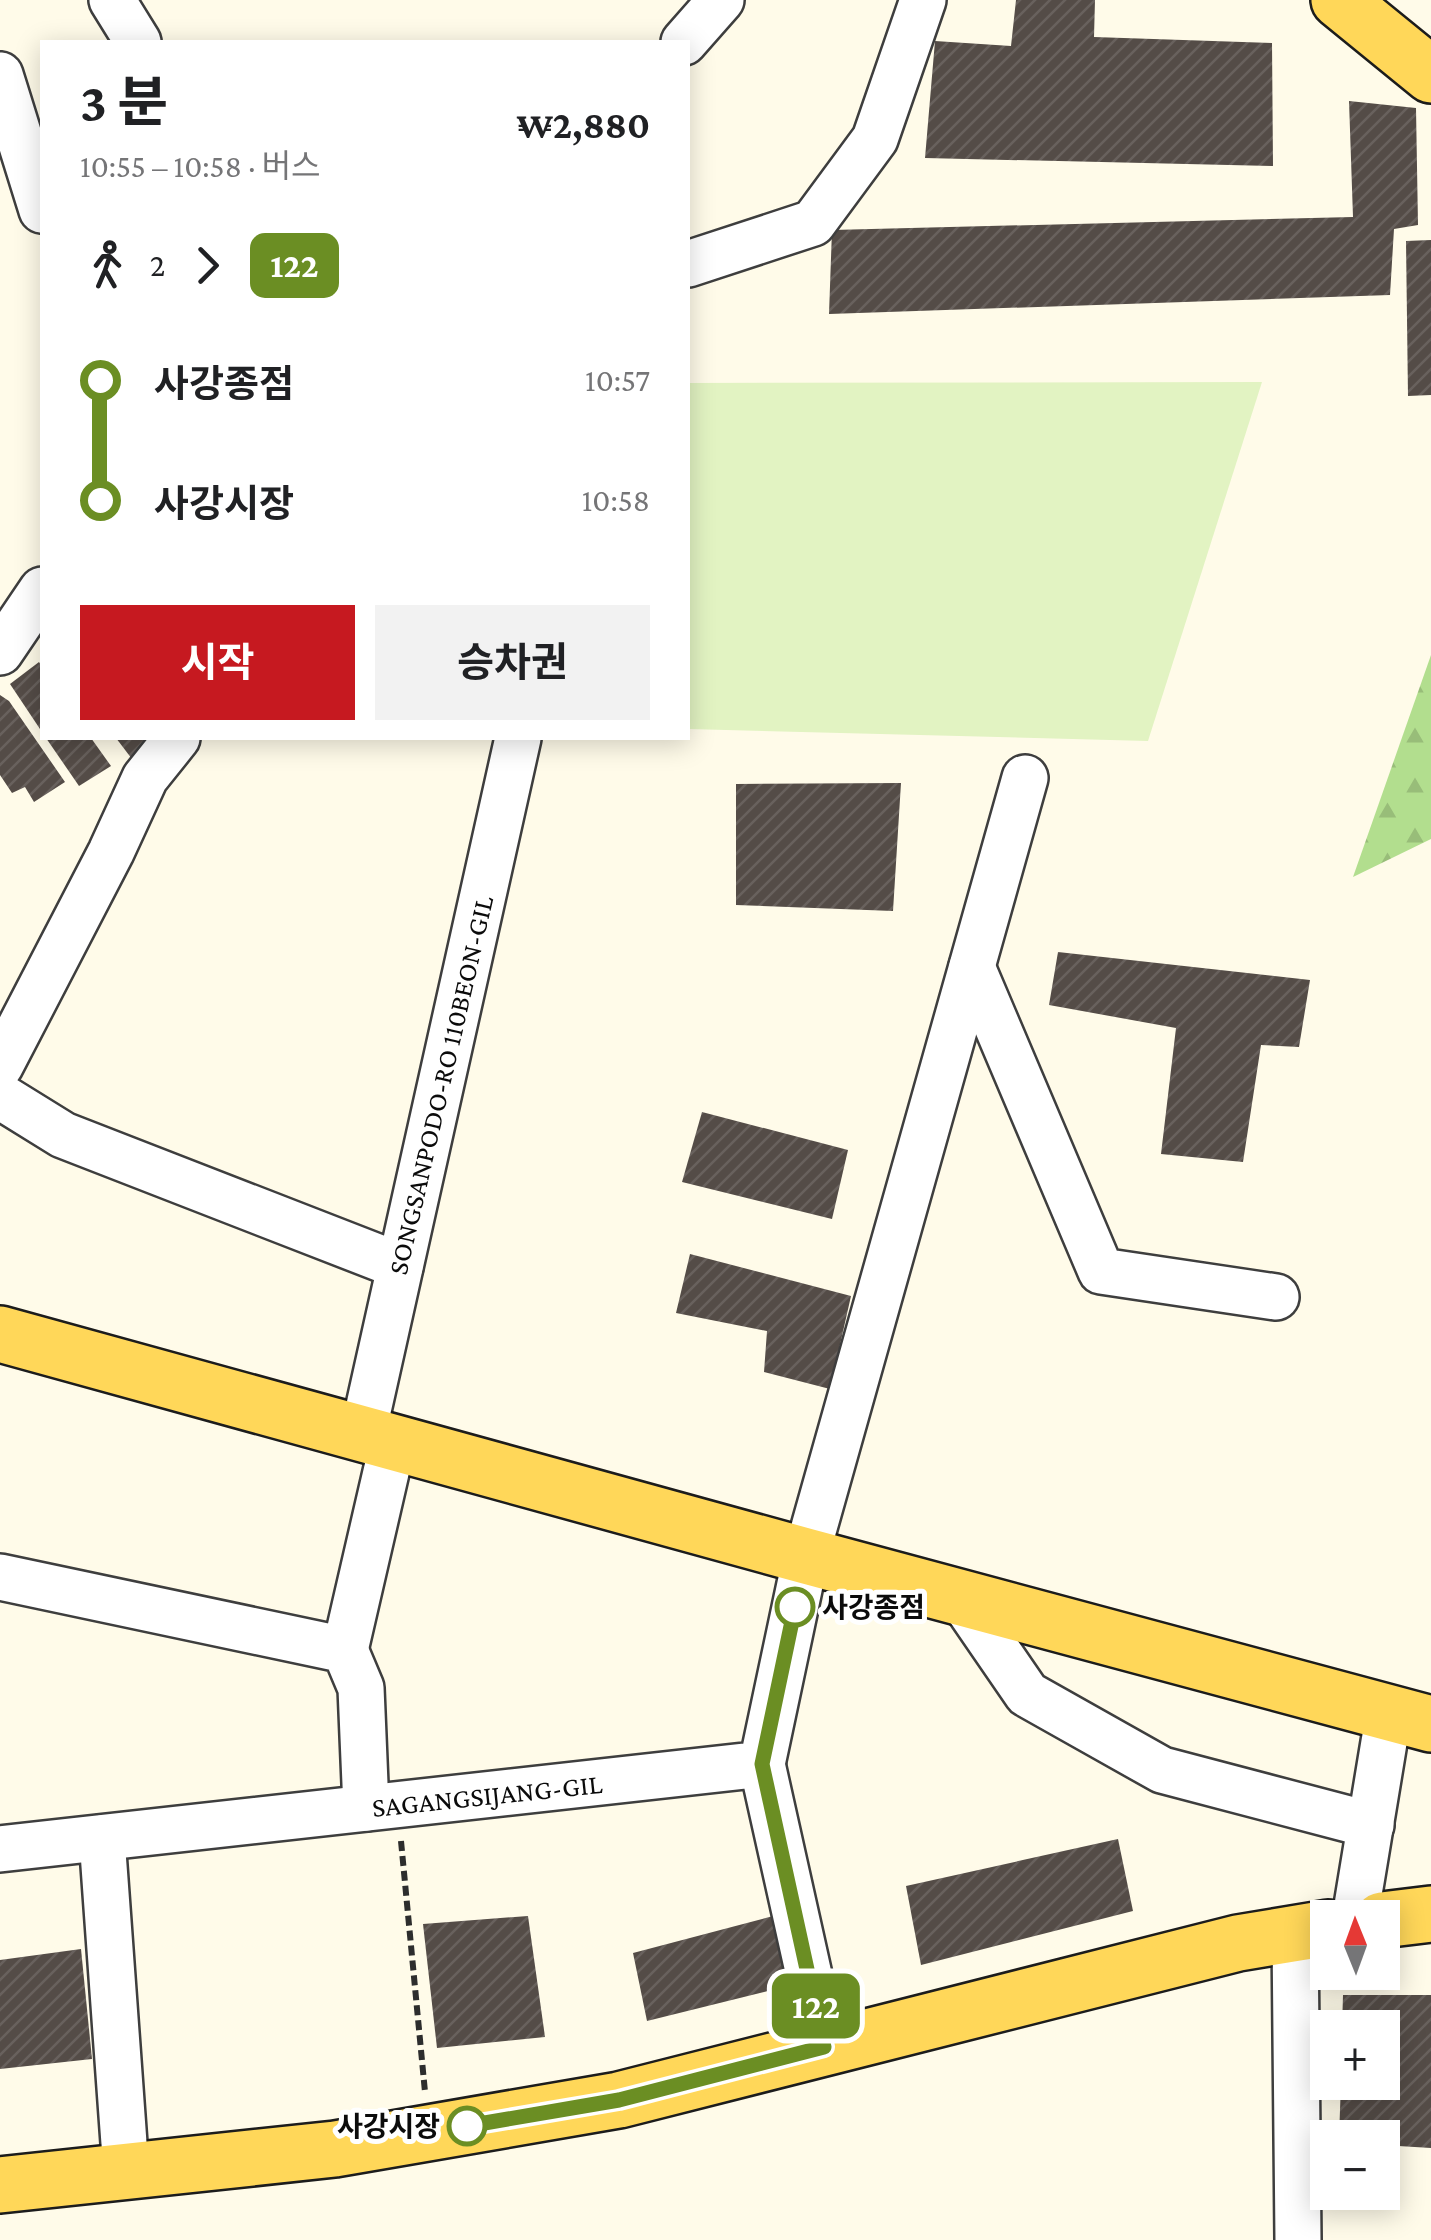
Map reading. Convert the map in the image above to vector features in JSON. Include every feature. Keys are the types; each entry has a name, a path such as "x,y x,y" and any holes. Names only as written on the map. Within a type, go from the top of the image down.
{"main road":[{"path":"1339,0 1431,75"},
{"path":"0,1334 1410,1718"},
{"path":"1400,1918 1431,1914"},
{"path":"0,2186 335,2149 619,2100 1220,1948 1310,1930"}],"street":[{"path":"112,0 137,40"},
{"path":"686,40 721,0"},
{"path":"690,263 814,223 874,140 923,0"},
{"path":"0,75 40,204"},
{"path":"0,652 40,593"},
{"path":"0,1066 111,852 144,778 175,740"},
{"name":"SONGSANPODO-RO 110BEON-GIL","path":"345,1650 400,1266 518,740"},
{"path":"824,2047 762,1764 806,1556 1025,778"},
{"path":"972,967 1102,1271 1276,1297"},
{"path":"0,1096 63,1135 400,1266"},
{"path":"0,1577 345,1650 361,1688 381,1807"},
{"path":"961,1598 1028,1694 1162,1770 1371,1825"},
{"path":"1359,1900 1371,1825 1410,1718"},
{"name":"SAGANGSIJANG-GIL","path":"0,1849 762,1764"},
{"path":"102,1838 126,2172"},
{"path":"1298,2240 1310,1954"}],"path":[{"path":"381,1807 429,2133"}],"green space":[{"path":"1262,382 1148,741 690,729 690,383"},
{"path":"1431,655 1431,839 1353,877"}],"building":[{"path":"1016,0 1095,0 1094,37 1272,43 1273,166 925,158 935,41 1011,46"},
{"path":"1349,101 1416,108 1418,225 1394,229 1390,295 829,314 832,230 1353,217"},
{"path":"1431,240 1431,395 1408,396 1406,241"},
{"path":"39,662 40,729 10,684"},
{"path":"0,695 9,701 65,782 34,802 25,787 12,793 0,775"},
{"path":"47,740 92,740 111,766 79,786"},
{"path":"118,740 166,740 135,763"},
{"path":"901,783 893,911 736,905 736,784"},
{"path":"1058,952 1310,980 1299,1047 1261,1045 1243,1162 1161,1154 1176,1028 1049,1005"},
{"path":"702,1112 848,1150 832,1219 682,1182"},
{"path":"690,1254 851,1296 830,1389 764,1372 767,1331 676,1313"},
{"path":"1118,1839 1133,1911 921,1965 906,1886"},
{"path":"528,1916 545,2037 437,2048 423,1924"},
{"path":"773,1916 792,1985 647,2021 633,1953"},
{"path":"81,1949 92,2059 0,2069 0,1960"},
{"path":"1343,1995 1431,1995 1431,2148 1400,2146 1400,2120 1340,2120 1340,2100 1400,2100 1400,2010 1343,2010"}],"bus line":[{"name":"122","path":"467,2126 619,2100 824,2047 762,1764 795,1607"}],"place":[{"name":"사강종점","path":"795,1607"},
{"name":"사강시장","path":"467,2126"}]}
